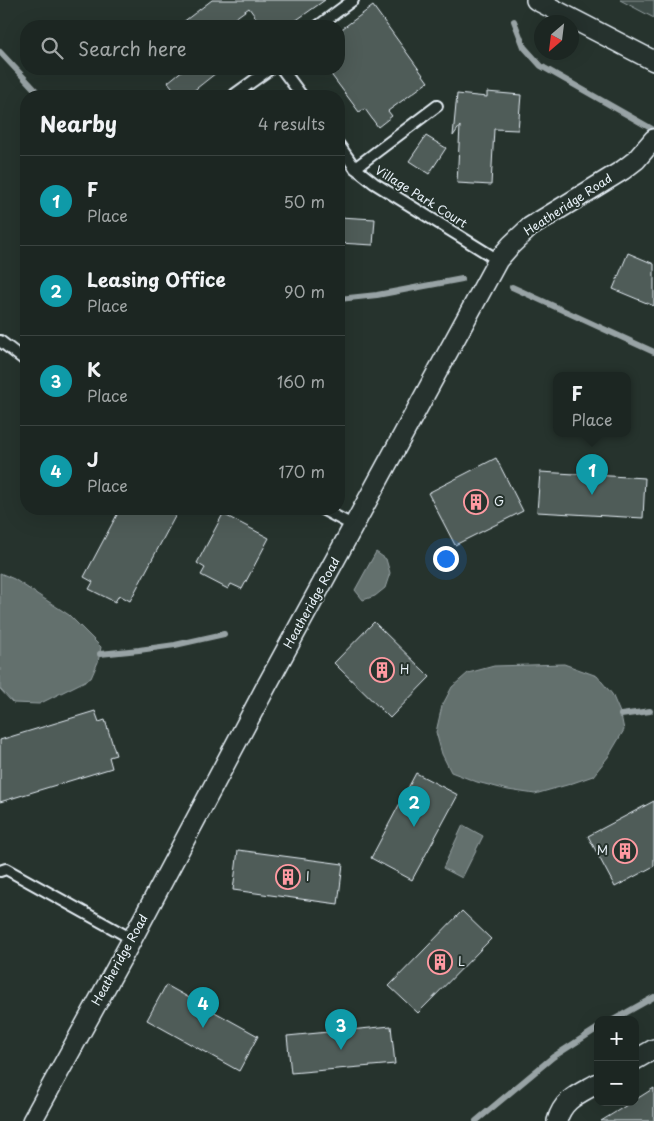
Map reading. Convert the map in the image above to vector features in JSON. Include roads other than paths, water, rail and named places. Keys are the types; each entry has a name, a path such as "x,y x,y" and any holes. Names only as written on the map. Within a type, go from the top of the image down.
{"street":[{"path":"536,0 654,61"},
{"name":"Heatheridge Road","path":"32,1121 498,260 530,227 623,170 636,160 653,141"},
{"path":"639,1058 654,1049"},
{"path":"557,1121 560,1111 566,1102 594,1085"}],"lane":[{"path":"326,20 353,0"},
{"path":"241,90 262,75"},
{"path":"286,75 298,90"},
{"path":"356,168 437,106"},
{"name":"Village Park Court","path":"345,153 356,168 374,183 498,260"},
{"path":"0,341 20,356"},
{"path":"333,515 354,526"},
{"path":"0,871 6,869 132,939"}],"waterway":[{"path":"514,21 524,47 541,66 654,130"},
{"path":"0,52 20,73"},
{"path":"21,75 35,90"},
{"path":"345,298 377,295 462,279"},
{"path":"512,287 654,352"},
{"path":"100,654 175,645 224,634"},
{"path":"621,715 650,711"},
{"path":"620,1016 654,997"},
{"path":"476,1121 553,1057 594,1031"}],"place":[{"name":"F","path":"592,495"},
{"name":"G","path":"476,502"},
{"name":"H","path":"382,670"},
{"name":"Leasing Office","path":"414,827"},
{"name":"M","path":"625,851"},
{"name":"I","path":"288,877"},
{"name":"L","path":"440,962"},
{"name":"J","path":"203,1028"},
{"name":"K","path":"341,1050"}]}
